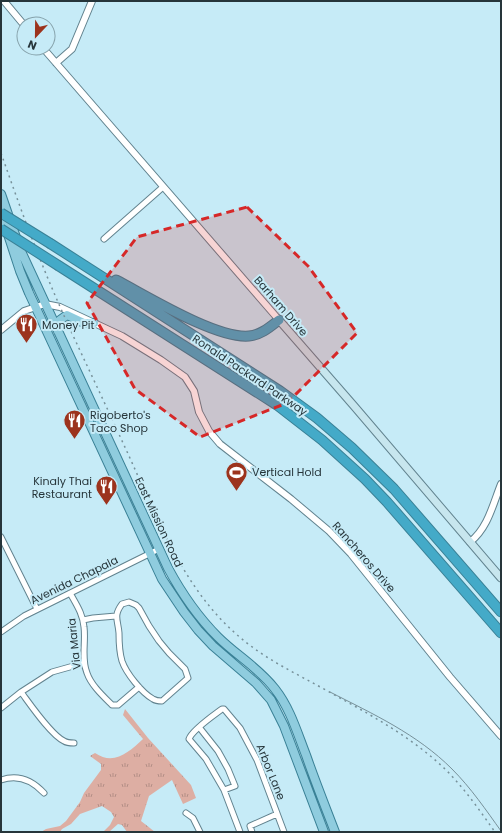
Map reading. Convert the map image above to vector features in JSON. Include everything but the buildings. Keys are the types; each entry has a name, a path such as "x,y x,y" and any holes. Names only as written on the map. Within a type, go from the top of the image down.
{"highway":[{"name":"Ronald Packard Parkway","path":"1,213 280,391 317,418 352,448 394,489 501,612"},
{"name":"Ronald Packard Parkway","path":"1,229 277,405 322,440 387,502 501,633"},
{"path":"68,256 185,316 224,332 240,336 257,335 279,320"}],"main road":[{"name":"East Mission Road","path":"1,194 20,249 159,549 177,583 195,611 218,637 269,682 284,702 335,832"},
{"name":"East Mission Road","path":"1,213 20,270 36,307 150,553 171,594 198,630 213,646 256,683 271,700 284,726 324,832"},
{"path":"58,332 60,320 67,315 84,323 94,323"},
{"name":"Barham Drive","path":"279,320 501,578"},
{"path":"89,422 94,423 107,435"}],"street":[{"path":"4,1 16,16"},
{"path":"56,63 72,49 92,1"},
{"name":"Barham Drive","path":"50,56 279,320"},
{"path":"104,239 164,187"},
{"path":"1,330 24,311 45,304"},
{"name":"Rancheros Drive","path":"45,304 60,307 122,336 161,360 184,377 194,391 199,412 209,431 220,444 289,497 329,531 351,554 450,677 501,736"},
{"path":"470,542 478,536 483,528 501,484"},
{"path":"1,537 3,548 38,609"},
{"name":"Avenida Chapala","path":"1,632 24,616 159,549"},
{"name":"Via Maria","path":"70,593 83,620 84,663 86,673 91,681 112,705 118,705 139,687"},
{"path":"130,602 136,605 159,641 186,669 188,678 164,700 156,701 139,687 123,663 119,647 119,632 116,616 118,609 122,604 130,602"},
{"path":"83,620 116,616"},
{"path":"1,708 21,692 52,672 84,663"},
{"path":"21,692 40,718 59,738 65,742 74,743"},
{"name":"Arbor Lane","path":"199,727 224,709 240,728 257,760 284,832"},
{"path":"224,790 235,786 218,751 199,727 189,739 206,759 224,790 240,832"},
{"path":"1,780 9,777 20,778 32,782 44,793"},
{"path":"186,813 193,818 200,832"},
{"path":"252,832 250,826 277,814"}],"highlighted area":[{"path":"247,207 308,266 357,333 287,403 200,437 135,389 87,303 137,237"}],"green space":[{"path":"125,709 148,738 191,785 196,798 183,804 172,780 149,796 141,821 155,832 127,832 122,825 118,824 109,832 103,832 110,825 114,817 111,812 102,806 80,814 71,824 62,829 60,832 41,832 46,829 60,826 66,821 101,770 101,764 90,756 95,753 102,757 115,758 127,753 143,739 123,715"}],"tram line":[{"path":"330,692 394,726 424,745 452,769 466,784 501,831"}],"railway":[{"path":"1,153 31,236 61,309 157,519 183,568 198,592 215,613 246,643 281,666 346,701 406,737 433,758 460,785 495,832"}],"place":[{"name":"Money Pit","path":"27,344"},
{"name":"Rigoberto's Taco Shop","path":"74,440"},
{"name":"Vertical Hold","path":"236,492"},
{"name":"Kinaly Thai Restaurant","path":"107,506"}]}
